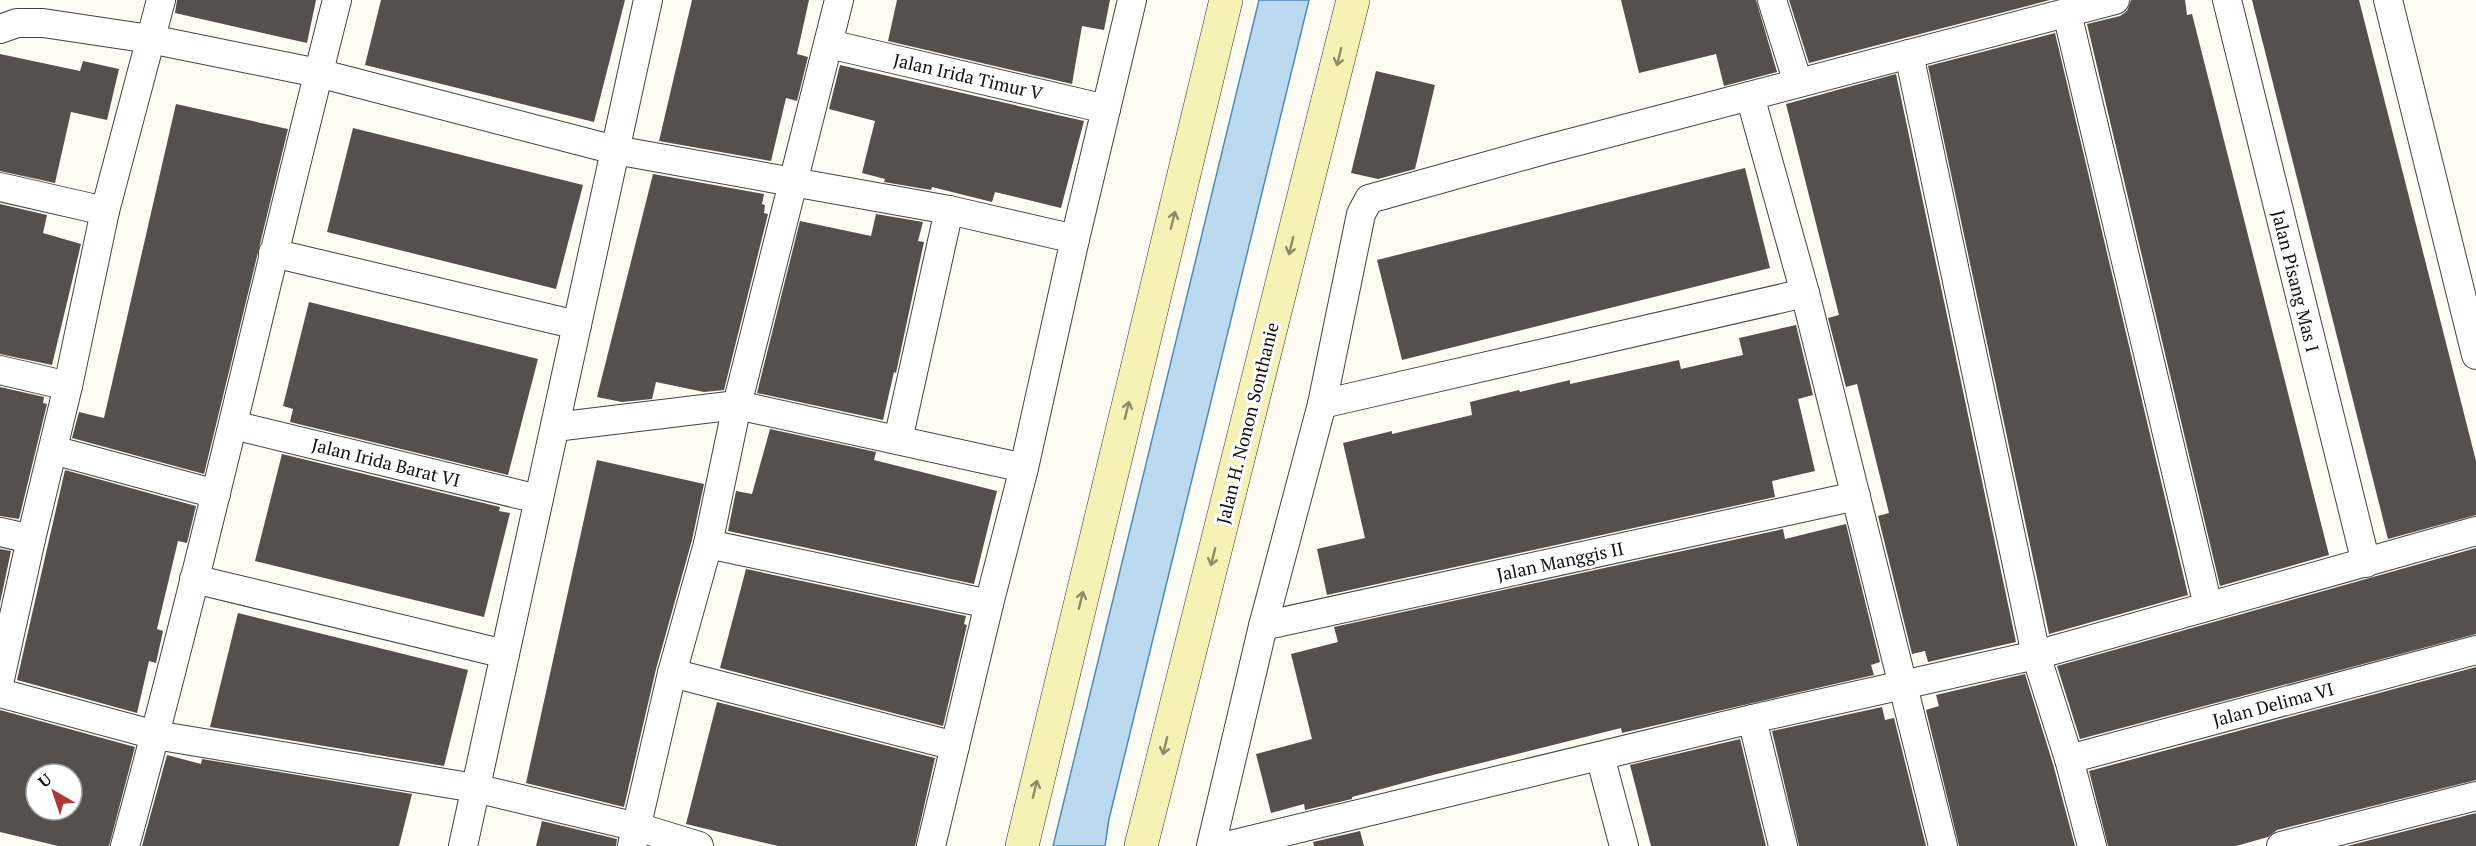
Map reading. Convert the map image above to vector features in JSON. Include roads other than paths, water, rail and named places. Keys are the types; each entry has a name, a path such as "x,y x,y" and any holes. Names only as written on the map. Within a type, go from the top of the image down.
{"street":[{"path":"0,679 68,386 105,212 161,0"},
{"path":"125,846 216,494 273,253 337,0"},
{"path":"462,846 648,0"},
{"path":"634,837 672,673 708,544 736,405 839,0"},
{"path":"931,846 1024,468 1132,0"},
{"path":"1022,846 1226,0"},
{"name":"Jalan H. Nonon Sonthanie","path":"1141,846 1353,0"},
{"path":"1772,0 1798,83"},
{"path":"1211,846 1263,626 1322,404 1361,214 1369,199 2115,0"},
{"name":"Jalan Pisang Mas I","path":"2227,0 2366,563"},
{"path":"2388,0 2476,355"},
{"path":"2067,13 2208,606"},
{"path":"0,29 17,23 43,23 150,39 318,73 615,150 949,210 1075,239"},
{"name":"Jalan Irida Timur V","path":"829,44 1106,109"},
{"path":"1909,54 2036,655 2069,759 2092,846"},
{"path":"1750,96 1805,293 1943,846"},
{"path":"0,188 105,212"},
{"path":"898,440 949,210"},
{"path":"273,253 577,325"},
{"path":"1322,404 1805,293"},
{"path":"0,370 68,386"},
{"path":"555,427 736,405 1024,468"},
{"name":"Jalan Irida Barat VI","path":"233,425 538,499"},
{"path":"53,450 216,494"},
{"name":"Jalan Manggis II","path":"1263,626 1856,496"},
{"path":"1226,846 1752,719 2036,655 2476,531"},
{"path":"0,532 31,539"},
{"path":"708,544 989,604"},
{"path":"194,579 505,654"},
{"name":"Jalan Delima VI","path":"2069,759 2476,650"},
{"path":"672,673 955,746"},
{"path":"0,693 155,735 475,788 634,837 699,846"},
{"path":"1752,719 1783,846"},
{"path":"1600,756 1624,846"},
{"path":"2281,846 2476,796"}],"water":[{"path":"1259,0 1309,0 1109,819 1105,846 1053,846"}]}
